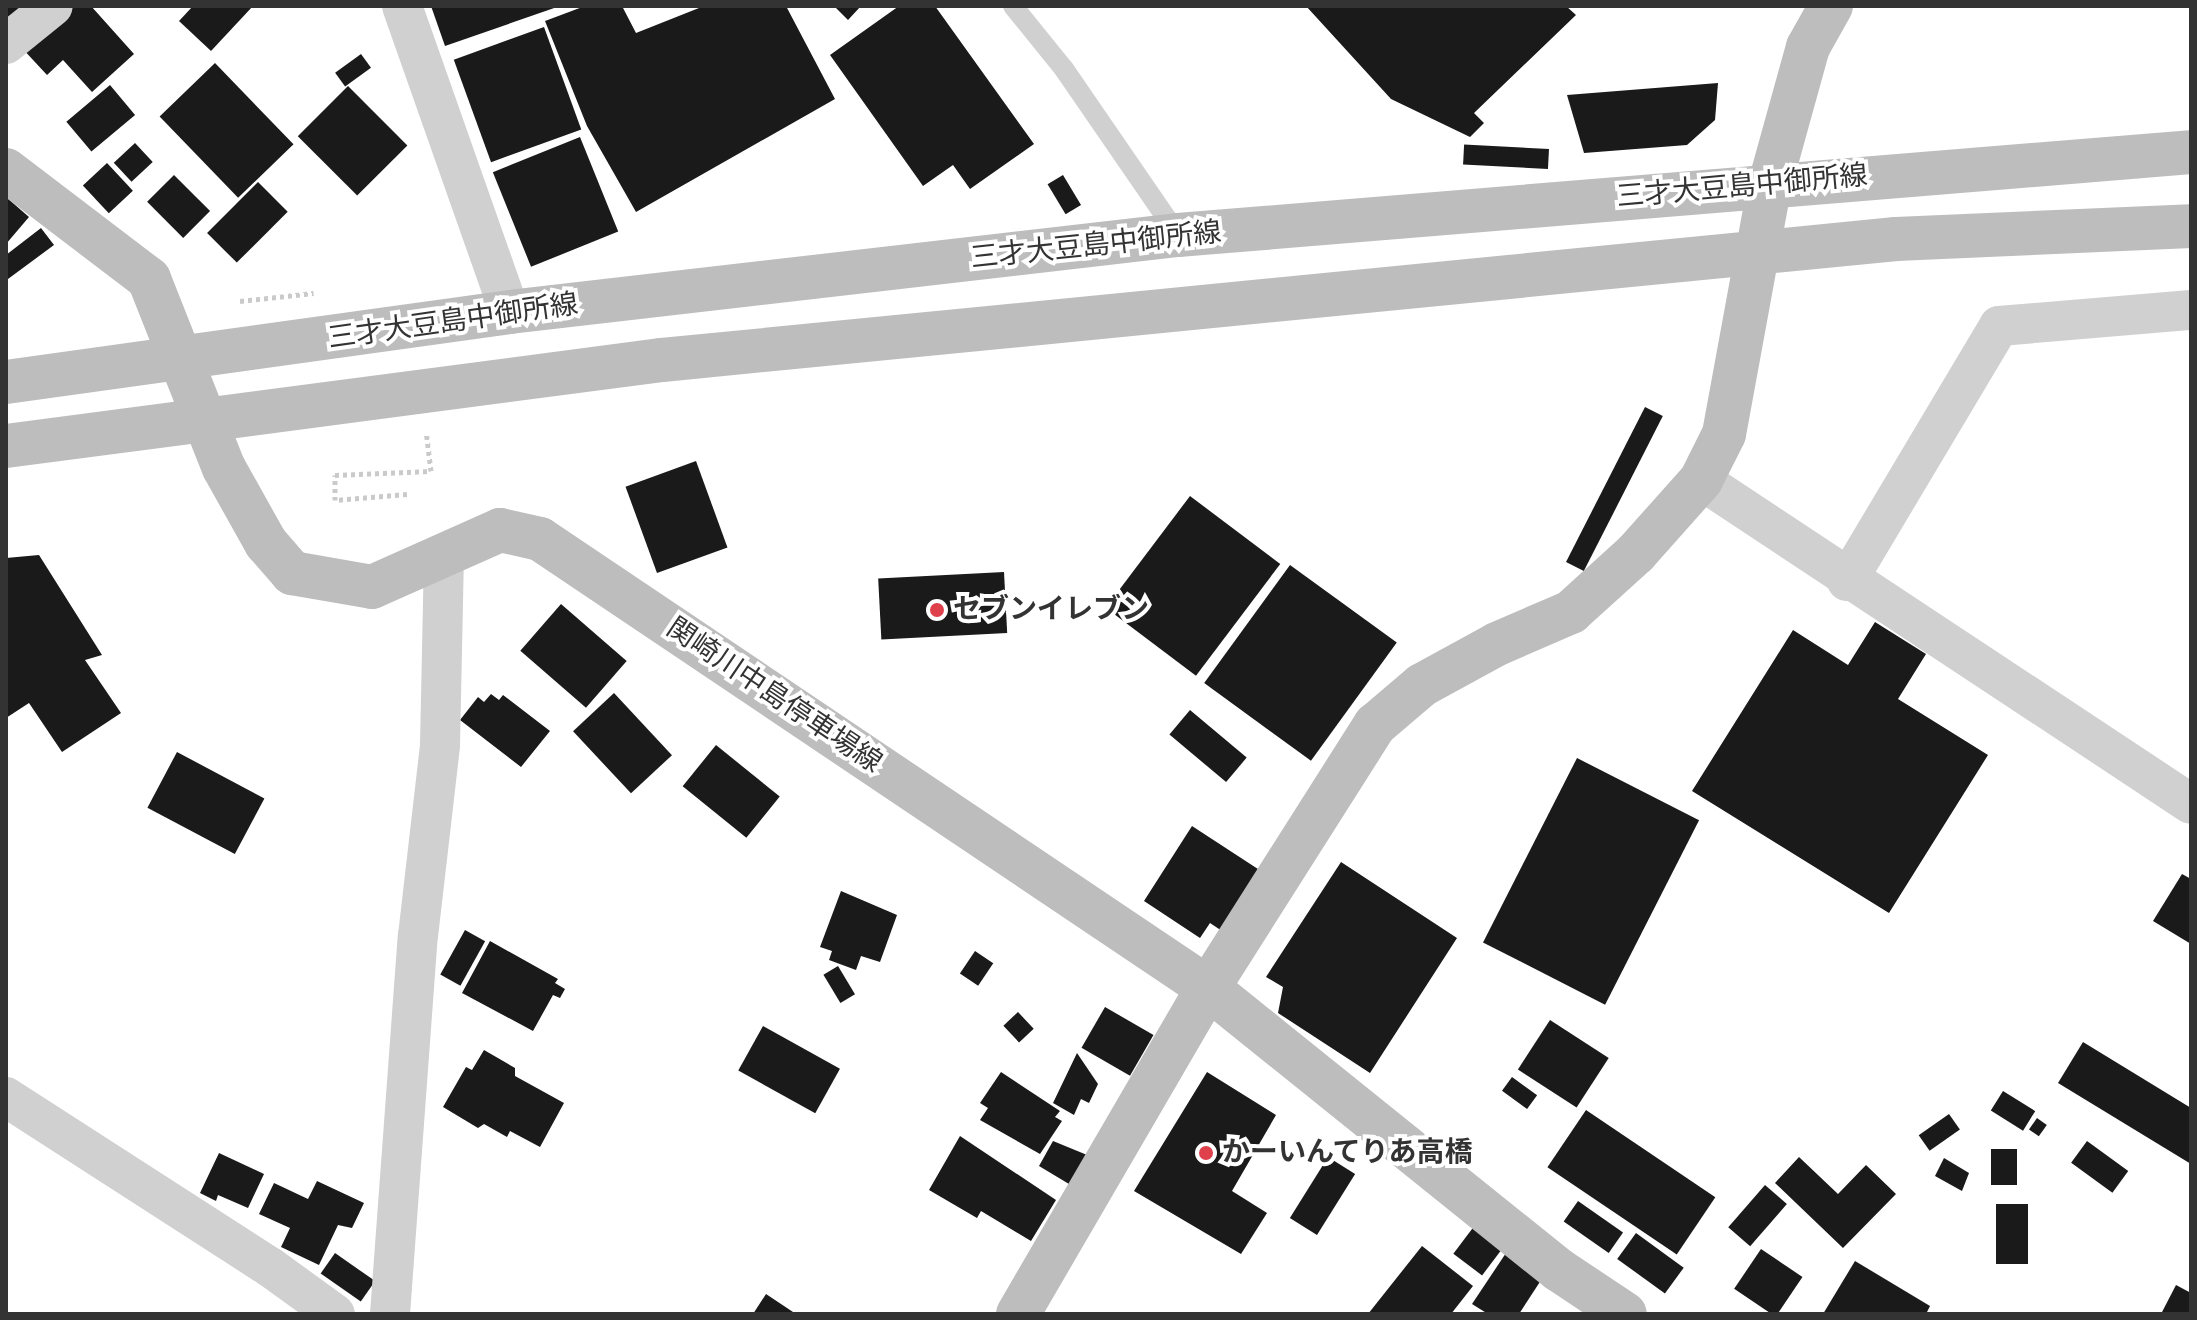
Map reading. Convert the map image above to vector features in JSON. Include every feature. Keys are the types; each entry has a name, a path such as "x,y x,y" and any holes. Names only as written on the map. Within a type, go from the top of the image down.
{"main road":[{"path":"1018,1314 1208,988 1375,725 1422,685 1497,644 1571,612 1636,553 1701,480 1724,434 1770,184 1808,47 1831,6"},
{"name":"三才大豆島中御所線","path":"6,382 510,312 1178,235 1770,184 2191,152"},
{"name":"関崎川中島停車場線","path":"6,170 149,279 185,359 224,468 266,543 292,573 372,587 500,530 540,539 1208,988 1559,1270 1625,1314"},
{"path":"6,446 662,360 1896,239 2191,226"}],"street":[{"path":"6,44 53,6"},
{"path":"402,6 510,312"},
{"path":"1847,581 1999,326 2191,310"},
{"path":"1701,480 1847,581 2191,804"},
{"path":"390,1314 418,936 440,745 444,555"},
{"path":"6,1097 270,1267 335,1314"}],"lane":[{"path":"1013,6 1064,69 1178,235"}],"path":[{"path":"407,494 335,500 335,475 431,471"}],"building":[{"path":"6,6 24,6 8,20"},
{"path":"67,6 91,6 134,54 92,92 63,60 47,75 21,47"},
{"path":"193,6 253,6 211,51 179,21"},
{"path":"431,6 560,6 445,46"},
{"path":"585,6 622,6 636,33 704,6 786,6 835,99 636,212 587,126 545,21"},
{"path":"834,6 861,6 848,20"},
{"path":"899,6 935,6 1034,144 970,189 953,165 923,186 830,55"},
{"path":"1306,6 1566,6 1576,15 1474,113 1484,123 1470,137 1391,99"},
{"path":"544,27 581,129 491,162 454,60"},
{"path":"361,54 371,68 345,87 335,73"},
{"path":"215,63 293,144 238,198 160,116"},
{"path":"1718,83 1715,120 1687,145 1584,153 1567,95"},
{"path":"110,85 135,115 91,152 66,122"},
{"path":"348,86 407,145 357,196 298,136"},
{"path":"580,137 618,232 531,267 493,172"},
{"path":"135,143 153,162 132,182 114,163"},
{"path":"1464,145 1549,149 1548,169 1463,165"},
{"path":"107,163 133,191 109,213 83,186"},
{"path":"174,175 210,211 183,238 147,202"},
{"path":"1063,175 1081,205 1066,214 1048,184"},
{"path":"258,182 288,212 237,263 207,233"},
{"path":"6,197 29,217 6,244"},
{"path":"41,228 54,245 8,279 6,255"},
{"path":"1645,407 1663,416 1584,571 1566,562"},
{"path":"696,461 727,547 657,573 626,487"},
{"path":"1190,496 1280,564 1196,676 1106,608"},
{"path":"39,555 102,655 85,660 121,713 62,752 29,703 6,718 6,558"},
{"path":"1290,565 1397,643 1311,761 1204,683"},
{"path":"1004,572 1007,633 881,640 878,579"},
{"path":"561,604 627,661 586,708 520,651"},
{"path":"1875,622 1926,654 1898,699 1988,755 1889,913 1692,791 1793,630 1848,665"},
{"path":"614,693 672,755 631,793 573,731"},
{"path":"491,694 499,700 503,695 550,731 521,767 460,720 478,697 484,702"},
{"path":"1190,710 1247,758 1226,782 1169,735"},
{"path":"716,745 780,797 746,838 683,786"},
{"path":"177,752 264,798 235,854 147,808"},
{"path":"1577,758 1699,820 1605,1005 1483,942"},
{"path":"1192,826 1261,871 1222,931 1210,923 1200,938 1144,901"},
{"path":"1341,862 1457,938 1370,1073 1278,1013 1283,987 1266,977"},
{"path":"2182,874 2191,879 2191,944 2153,921"},
{"path":"841,891 897,915 880,962 861,956 856,970 829,960 832,951 820,947"},
{"path":"465,930 485,941 460,986 440,975"},
{"path":"490,941 558,979 555,983 565,989 560,998 553,995 533,1031 462,993"},
{"path":"975,951 993,963 978,986 960,973"},
{"path":"838,966 855,994 840,1003 823,975"},
{"path":"1105,1007 1153,1035 1130,1076 1082,1048"},
{"path":"1018,1012 1034,1029 1019,1042 1003,1026"},
{"path":"1550,1020 1609,1058 1577,1108 1518,1069"},
{"path":"763,1026 840,1069 815,1113 738,1071"},
{"path":"2083,1042 2191,1108 2191,1164 2058,1083"},
{"path":"484,1050 515,1068 515,1076 564,1103 540,1147 510,1131 507,1137 484,1124 478,1128 443,1107 466,1067 472,1070"},
{"path":"1077,1053 1098,1084 1089,1103 1081,1099 1074,1115 1053,1103"},
{"path":"1001,1072 1060,1111 1055,1117 1062,1121 1040,1154 980,1120 988,1108 980,1103"},
{"name":"かーいんてりあ高橋","path":"1207,1072 1276,1115 1232,1191 1267,1213 1241,1254 1134,1191"},
{"path":"1512,1077 1537,1095 1527,1109 1502,1091"},
{"path":"2003,1091 2035,1111 2023,1131 1991,1111"},
{"path":"1586,1110 1715,1197 1677,1254 1547,1167"},
{"path":"1949,1114 1960,1130 1930,1151 1919,1135"},
{"path":"2037,1118 2047,1125 2039,1136 2029,1129"},
{"path":"960,1136 1056,1200 1031,1241 981,1211 977,1218 929,1190"},
{"path":"1053,1141 1092,1157 1074,1187 1039,1166"},
{"path":"2087,1141 2128,1171 2112,1193 2071,1163"},
{"path":"1991,1149 2017,1149 2017,1185 1991,1185"},
{"path":"219,1153 264,1174 248,1208 218,1195 216,1201 200,1193"},
{"path":"1328,1157 1355,1174 1317,1235 1290,1218"},
{"path":"1799,1157 1838,1194 1866,1165 1896,1194 1843,1248 1775,1183"},
{"path":"1944,1158 1969,1173 1962,1191 1935,1176"},
{"path":"317,1181 364,1203 352,1228 338,1225 319,1265 281,1247 290,1228 259,1214 274,1183 308,1199"},
{"path":"1765,1185 1787,1204 1750,1246 1728,1227"},
{"path":"1578,1201 1623,1233 1609,1253 1564,1221"},
{"path":"1996,1204 2028,1204 2028,1264 1996,1264"},
{"path":"1475,1225 1504,1247 1482,1275 1453,1254"},
{"path":"1636,1233 1684,1268 1665,1294 1617,1259"},
{"path":"1422,1246 1473,1286 1451,1314 1368,1314"},
{"path":"1510,1247 1547,1271 1519,1314 1488,1314 1472,1304"},
{"path":"1761,1249 1802,1277 1777,1314 1772,1314 1734,1289"},
{"path":"335,1253 375,1281 361,1302 321,1273"},
{"path":"1855,1261 1930,1306 1926,1314 1823,1314"},
{"path":"2176,1285 2191,1293 2191,1314 2161,1314"},
{"path":"766,1294 796,1314 753,1314"}],"place":[{"name":"セブンイレブン","path":"937,610"},
{"name":"かーいんてりあ高橋","path":"1206,1153"}]}
